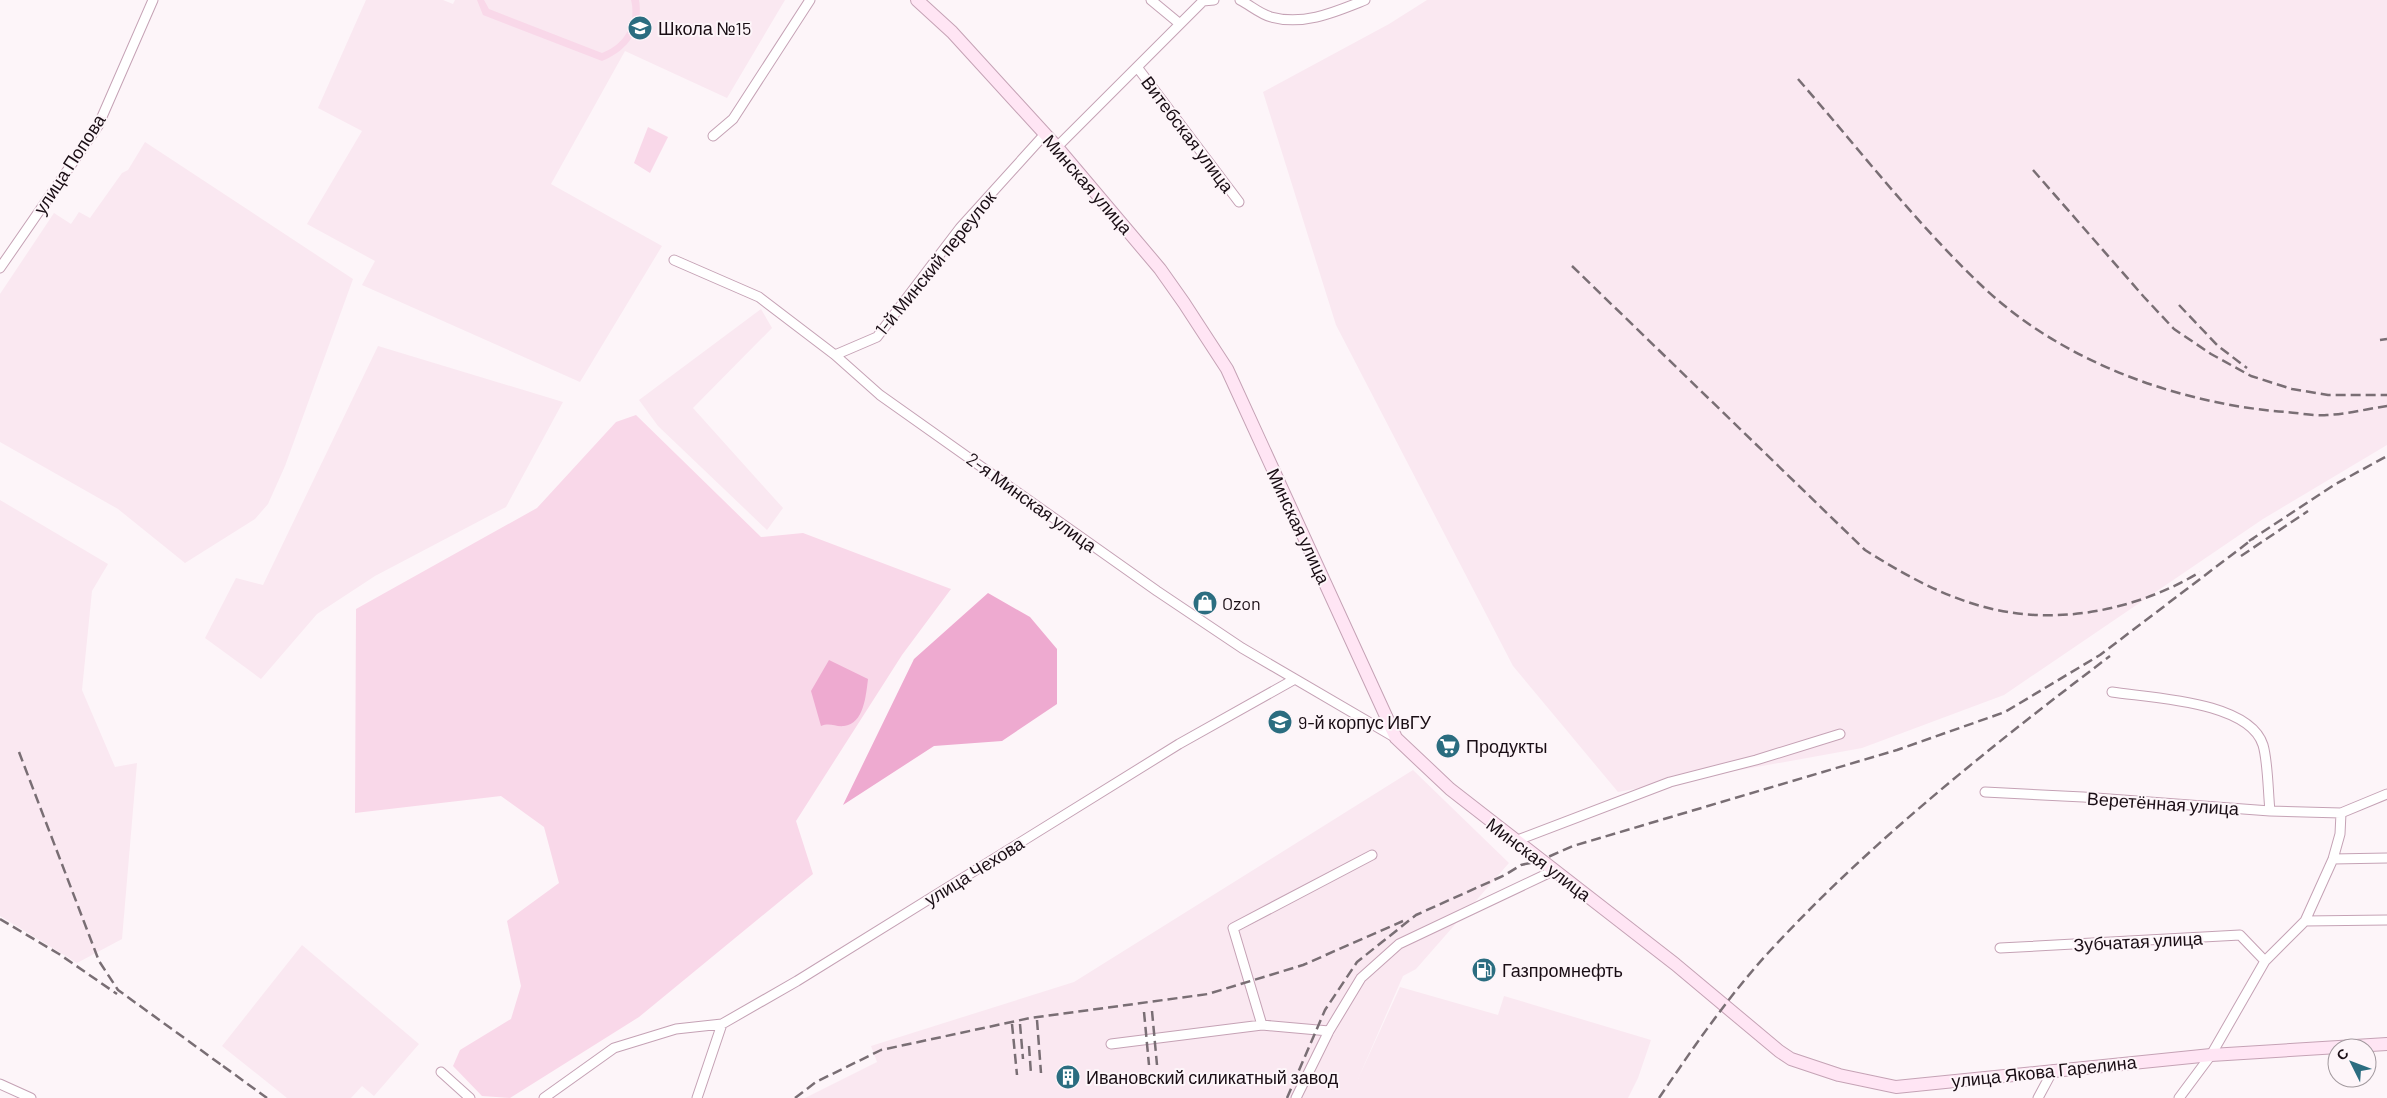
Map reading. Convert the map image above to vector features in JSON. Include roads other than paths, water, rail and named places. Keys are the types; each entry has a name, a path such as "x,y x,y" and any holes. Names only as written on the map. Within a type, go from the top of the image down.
{"main road":[{"name":"Минская улица","path":"918,0 952,32 1057,147 1160,270 1227,369 1396,738 1437,778 1553,871 1609,912 1724,1005"},
{"name":"улица Якова Гарелина","path":"1724,1005 1791,1059 1839,1075 1896,1087 2211,1055 2387,1044"}],"street":[{"name":"улица Попова","path":"0,268 98,126 153,0"},
{"path":"714,136 733,119 810,0"},
{"path":"1151,0 1180,24"},
{"path":"1057,147 1203,1 1214,0"},
{"path":"1240,0 1269,16 1293,21 1326,16 1366,0"},
{"name":"Витебская улица","path":"1136,67 1238,202"},
{"name":"1-й Минский переулок","path":"835,355 877,337 960,228 1045,134"},
{"name":"2-я Минская улица","path":"674,260 760,297 835,355 880,395 1149,585 1242,648 1396,738"},
{"name":"улица Чехова","path":"722,1024 797,981 1179,744 1294,678"},
{"path":"2112,692 2205,706 2246,724 2256,733 2263,745 2270,811"},
{"path":"1515,841 1670,782 1756,760 1840,734"},
{"name":"Веретённая улица","path":"1985,792 2083,797 2270,811 2341,813"},
{"path":"2179,1098 2211,1055 2265,960 2305,920 2333,859 2340,834 2341,813 2387,794"},
{"path":"1262,1025 1233,928 1372,855"},
{"path":"2333,859 2387,858"},
{"path":"1296,1098 1329,1031 1361,978 1399,944 1553,871"},
{"path":"2305,920 2387,920"},
{"name":"Зубчатая улица","path":"2000,948 2240,935 2265,960"},
{"path":"544,1098 614,1048 676,1029 722,1024 697,1098"},
{"path":"1112,1044 1262,1025 1329,1031"},
{"path":"2038,1098 2053,1070"},
{"path":"441,1072 470,1098"},
{"path":"0,1084 31,1098"}],"railway":[{"path":"1798,79 1910,210 1957,261 2012,312 2047,336 2123,374 2163,388 2204,399 2245,407 2322,415 2342,414 2387,406"},
{"path":"2033,170 2174,329 2211,354 2251,376 2292,389 2328,395 2387,395"},
{"path":"1572,266 1865,550 1905,574 1974,604 2032,615 2061,615 2119,606 2174,586 2200,572"},
{"path":"2179,305 2218,346 2247,368"},
{"path":"2380,340 2387,339"},
{"path":"2249,541 2334,485 2387,456"},
{"path":"2241,556 2308,511"},
{"path":"1287,1098 1325,1010 1357,962 1416,915 1505,875 1521,865 1539,861 1573,846 1897,750 2005,712 2100,655 2254,538"},
{"path":"1659,1098 1724,1005 1768,953 1807,912 1889,834 1932,797 2020,725 2110,656"},
{"path":"19,752 99,961 118,990 227,1069"},
{"path":"0,919 59,954 117,994"},
{"path":"795,1098 816,1082 881,1050 1030,1018 1208,994 1303,965 1403,921"},
{"path":"1152,1011 1157,1065"},
{"path":"1144,1012 1149,1065"},
{"path":"1037,1020 1041,1073"},
{"path":"1012,1024 1017,1075"},
{"path":"1020,1024 1023,1059"},
{"path":"1029,1046 1031,1074"},
{"path":"223,1066 267,1098"}],"place":[{"name":"Школа №15","path":"640,28"},
{"name":"Ozon","path":"1205,603"},
{"name":"9-й корпус ИвГУ","path":"1280,722"},
{"name":"Продукты","path":"1448,746"},
{"name":"Газпромнефть","path":"1484,970"},
{"name":"Ивановский силикатный завод","path":"1068,1077"}]}
